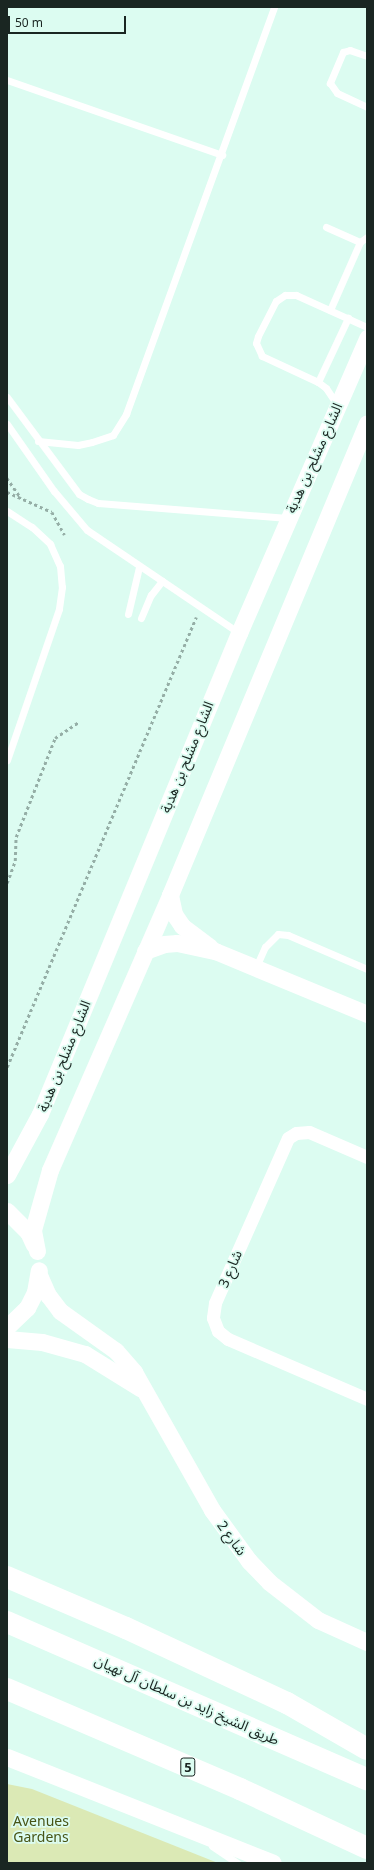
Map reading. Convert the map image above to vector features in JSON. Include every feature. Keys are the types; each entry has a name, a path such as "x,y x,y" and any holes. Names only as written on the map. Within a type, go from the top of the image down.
{"highway":[{"path":"7,1577 126,1628 287,1703 367,1749"},
{"name":"طريق الشيخ زايد بن سلطان آل نهيان","path":"7,1622 367,1779"},
{"name":"5","path":"7,1689 240,1789 367,1848"}],"street":[{"name":"الشارع مشلح بن هدبة","path":"7,1175 40,1114 287,518 367,338"},
{"path":"350,376 360,371 367,371"},
{"path":"7,1327 27,1308 35,1292 39,1274 33,1230 50,1170 170,895 367,423"},
{"path":"170,895 174,914 182,926 215,951"},
{"path":"145,951 164,944 177,943 215,951 367,1014"},
{"name":"شارع 3","path":"367,1157 309,1132 296,1133 288,1138 216,1303 213,1318 218,1331 228,1339 367,1399"},
{"path":"7,1211 28,1232 37,1251"},
{"name":"شارع 2","path":"39,1274 48,1295 60,1311 116,1351 134,1372 142,1389 212,1510 249,1561 269,1582 312,1615 367,1642"},
{"name":"شارع 2","path":"7,1339 42,1342 86,1354 142,1389"},
{"path":"7,1757 273,1863"},
{"path":"7,1769 32,1768"}],"lane":[{"path":"38,441 78,445 113,435 126,414 222,155 274,7"},
{"path":"367,56 350,50 343,52 330,83 337,93 367,107"},
{"path":"7,80 222,155"},
{"path":"326,228 360,242"},
{"path":"330,310 360,242 367,237"},
{"path":"337,405 326,388 318,382 262,356 256,343 273,306 285,295 296,295 367,327"},
{"path":"318,382 348,318"},
{"path":"7,397 38,441 79,494 98,503 287,518"},
{"path":"7,424 75,517 87,530 139,567 239,633"},
{"path":"7,511 32,527 50,544 60,566 62,586 59,609 7,760"},
{"path":"128,614 139,567"},
{"path":"141,618 151,595 162,581"},
{"path":"256,967 265,947 278,934 288,935 367,969"},
{"path":"182,1826 237,1863"}],"path":[{"path":"7,478 22,498"},
{"path":"7,492 52,512 65,535"},
{"path":"7,1067 200,607"},
{"path":"7,883 15,861 16,837 55,738 79,722"}],"green space":[{"name":"Avenues Gardens","path":"7,1784 32,1789 218,1863 7,1863"}]}
